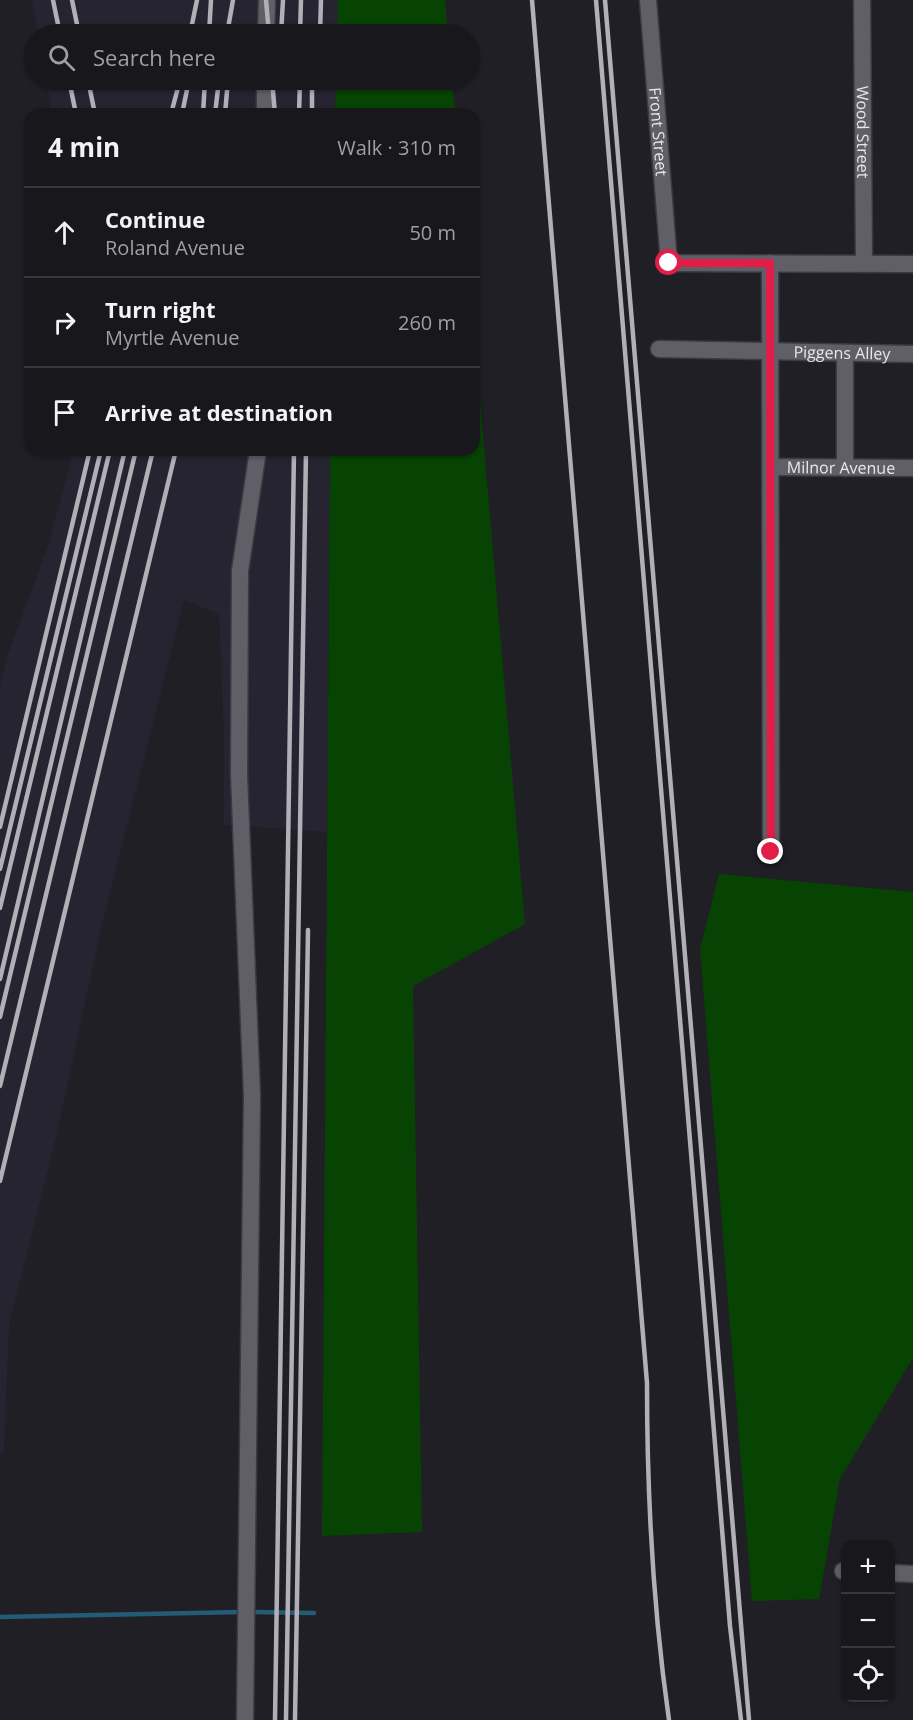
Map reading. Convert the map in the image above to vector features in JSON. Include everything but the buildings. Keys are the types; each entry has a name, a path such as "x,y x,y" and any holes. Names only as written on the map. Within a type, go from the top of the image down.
{"street":[{"path":"266,24 267,0"},
{"name":"Front Street","path":"648,0 669,263 770,263"},
{"name":"Wood Street","path":"862,0 864,264"},
{"path":"265,90 265,108"},
{"path":"771,852 770,263 913,264"},
{"name":"Piggens Alley","path":"659,349 913,354"},
{"path":"845,353 845,468"},
{"path":"245,1720 252,1096 240,775 240,571 257,456"},
{"name":"Milnor Avenue","path":"771,467 913,468"},
{"path":"895,1573 913,1574"}],"shaded area":[{"path":"32,0 338,0 337,24 36,24"},
{"path":"48,90 336,90 335,108 51,108"},
{"path":"72,456 330,456 327,832 224,825 224,731 219,614 184,600 100,933 57,1133 9,1324 4,1453 0,1453 0,687 8,654 47,549"}],"green space":[{"path":"338,0 445,0 447,24 337,24"},
{"path":"336,90 453,90 454,108 335,108"},
{"path":"480,401 525,924 413,986 422,1532 322,1536 330,456 480,456"},
{"path":"719,874 913,892 913,1358 840,1479 819,1599 752,1601 700,949"}],"waterway":[{"path":"0,1617 242,1612"},
{"path":"251,1612 314,1613"}],"railway":[{"path":"53,0 58,24"},
{"path":"72,0 77,24"},
{"path":"192,24 197,0"},
{"path":"210,24 211,0"},
{"path":"229,24 233,0"},
{"path":"266,0 268,24"},
{"path":"282,24 283,0"},
{"path":"300,24 301,0"},
{"path":"320,24 321,0"},
{"path":"532,0 647,1383 652,1552 669,1720"},
{"path":"596,0 730,1626 741,1720"},
{"path":"605,0 749,1720"},
{"path":"71,90 75,108"},
{"path":"90,90 94,108"},
{"path":"173,108 177,90"},
{"path":"183,108 187,90"},
{"path":"203,108 204,90"},
{"path":"216,108 218,90"},
{"path":"226,108 227,90"},
{"path":"273,90 274,108"},
{"path":"299,108 300,90"},
{"path":"312,90 312,108"},
{"path":"0,827 89,456"},
{"path":"0,869 100,456"},
{"path":"0,908 109,456"},
{"path":"0,979 124,456"},
{"path":"0,1017 135,456"},
{"path":"0,1086 152,456"},
{"path":"0,1181 175,456"},
{"path":"275,1720 294,456"},
{"path":"286,1720 306,456"},
{"path":"295,1720 308,930"}],"route":[{"path":"669,263 770,263 771,852"}]}
